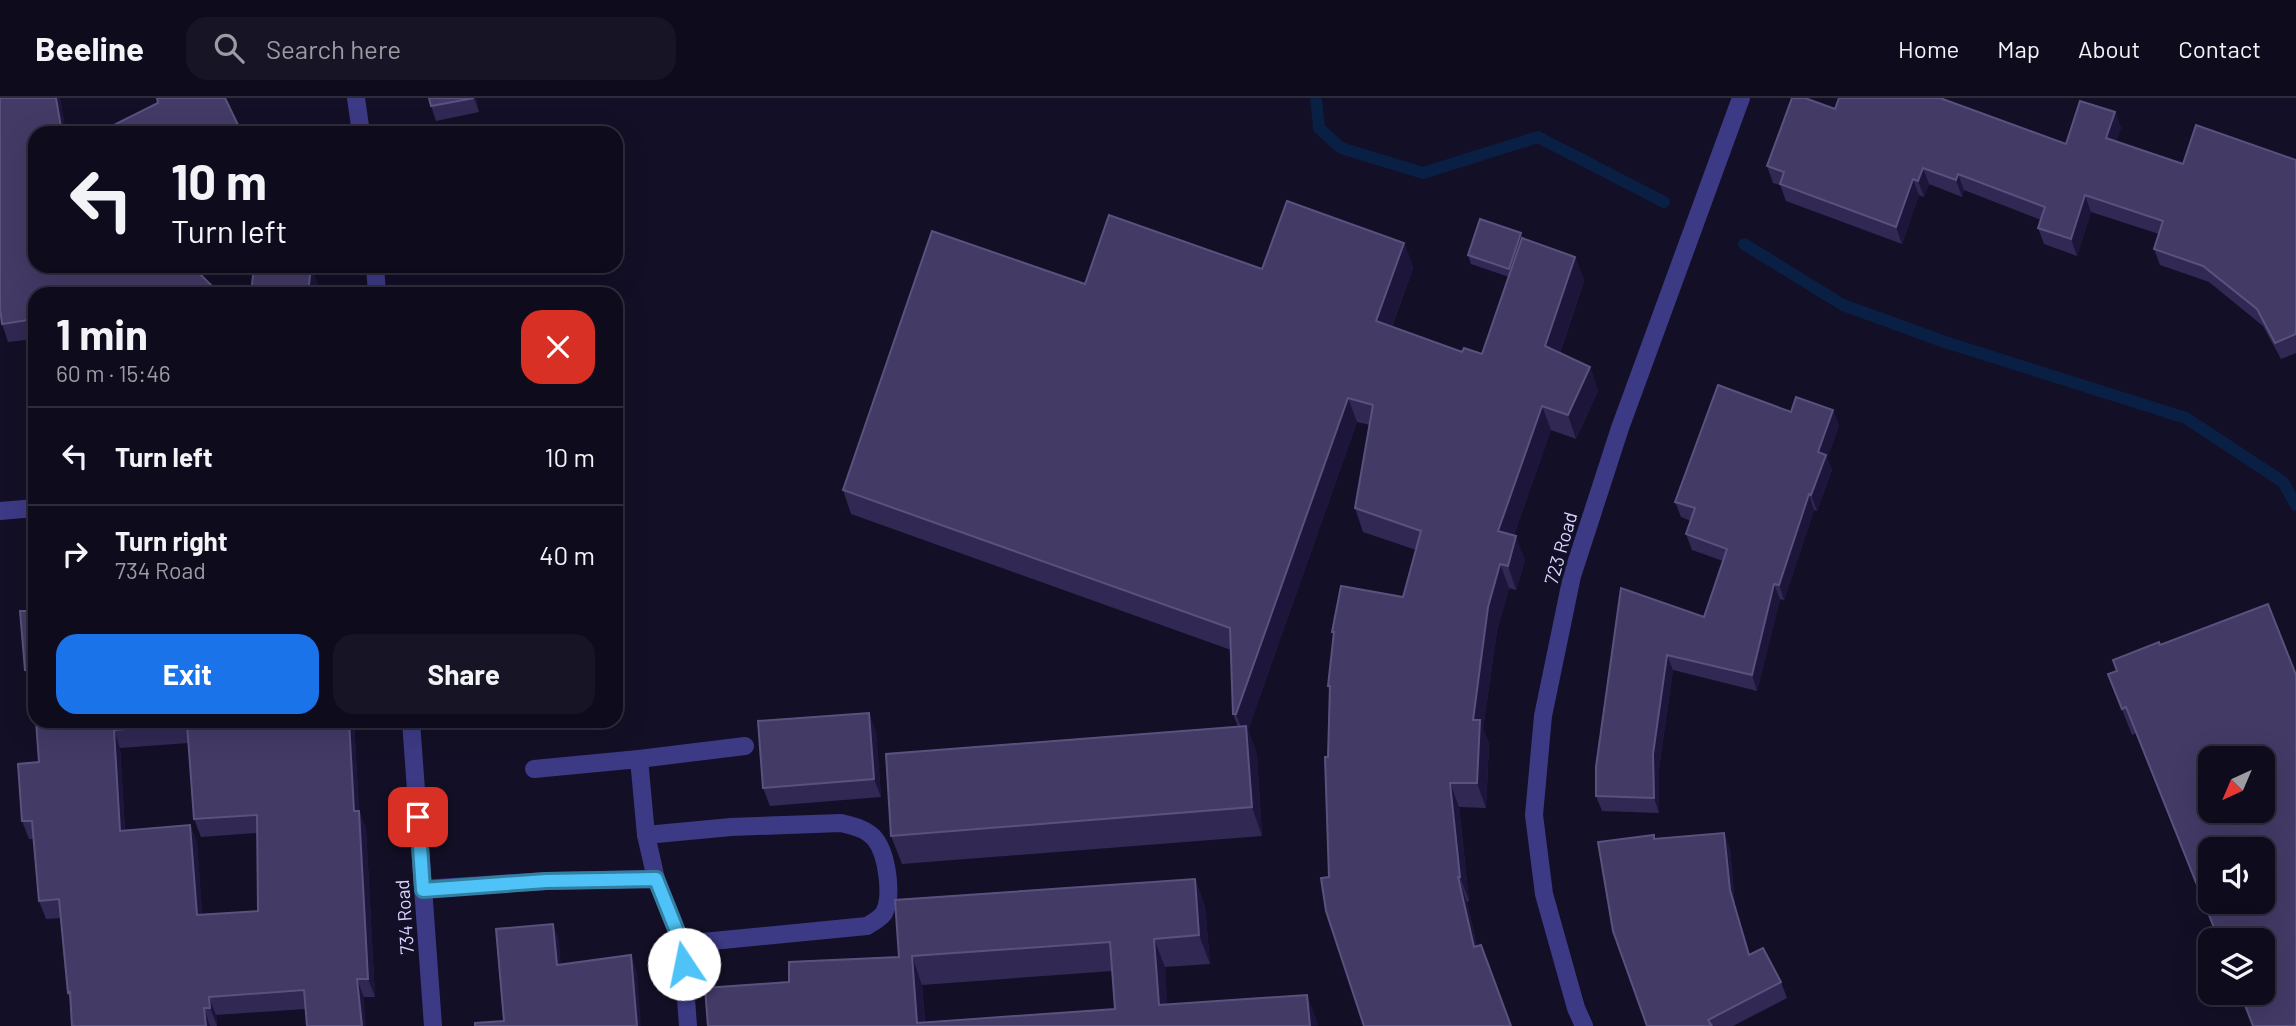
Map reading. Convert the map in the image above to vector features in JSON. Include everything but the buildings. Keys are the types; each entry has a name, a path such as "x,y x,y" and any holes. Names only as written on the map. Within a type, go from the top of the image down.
{"street":[{"path":"356,98 360,126"},
{"name":"723 Road","path":"1584,1026 1576,1008 1544,894 1534,815 1543,716 1572,576 1620,428 1741,98"},
{"path":"0,511 28,509"},
{"name":"734 Road","path":"411,728 433,1026"},
{"path":"534,769 745,746"},
{"path":"639,759 646,835 656,879 682,944 688,1026"},
{"path":"646,835 841,823 854,826 874,838 886,862 888,901 878,919 867,926 682,944"},
{"path":"423,890 546,881 656,879"}],"waterway":[{"path":"1316,98 1319,128 1341,148 1423,173 1538,137 1664,202"},
{"path":"1744,244 1843,305 1945,342 2186,418 2283,482 2296,505"}],"route":[{"path":"418,817 423,890 546,881 656,879 682,944 684,964"}]}
